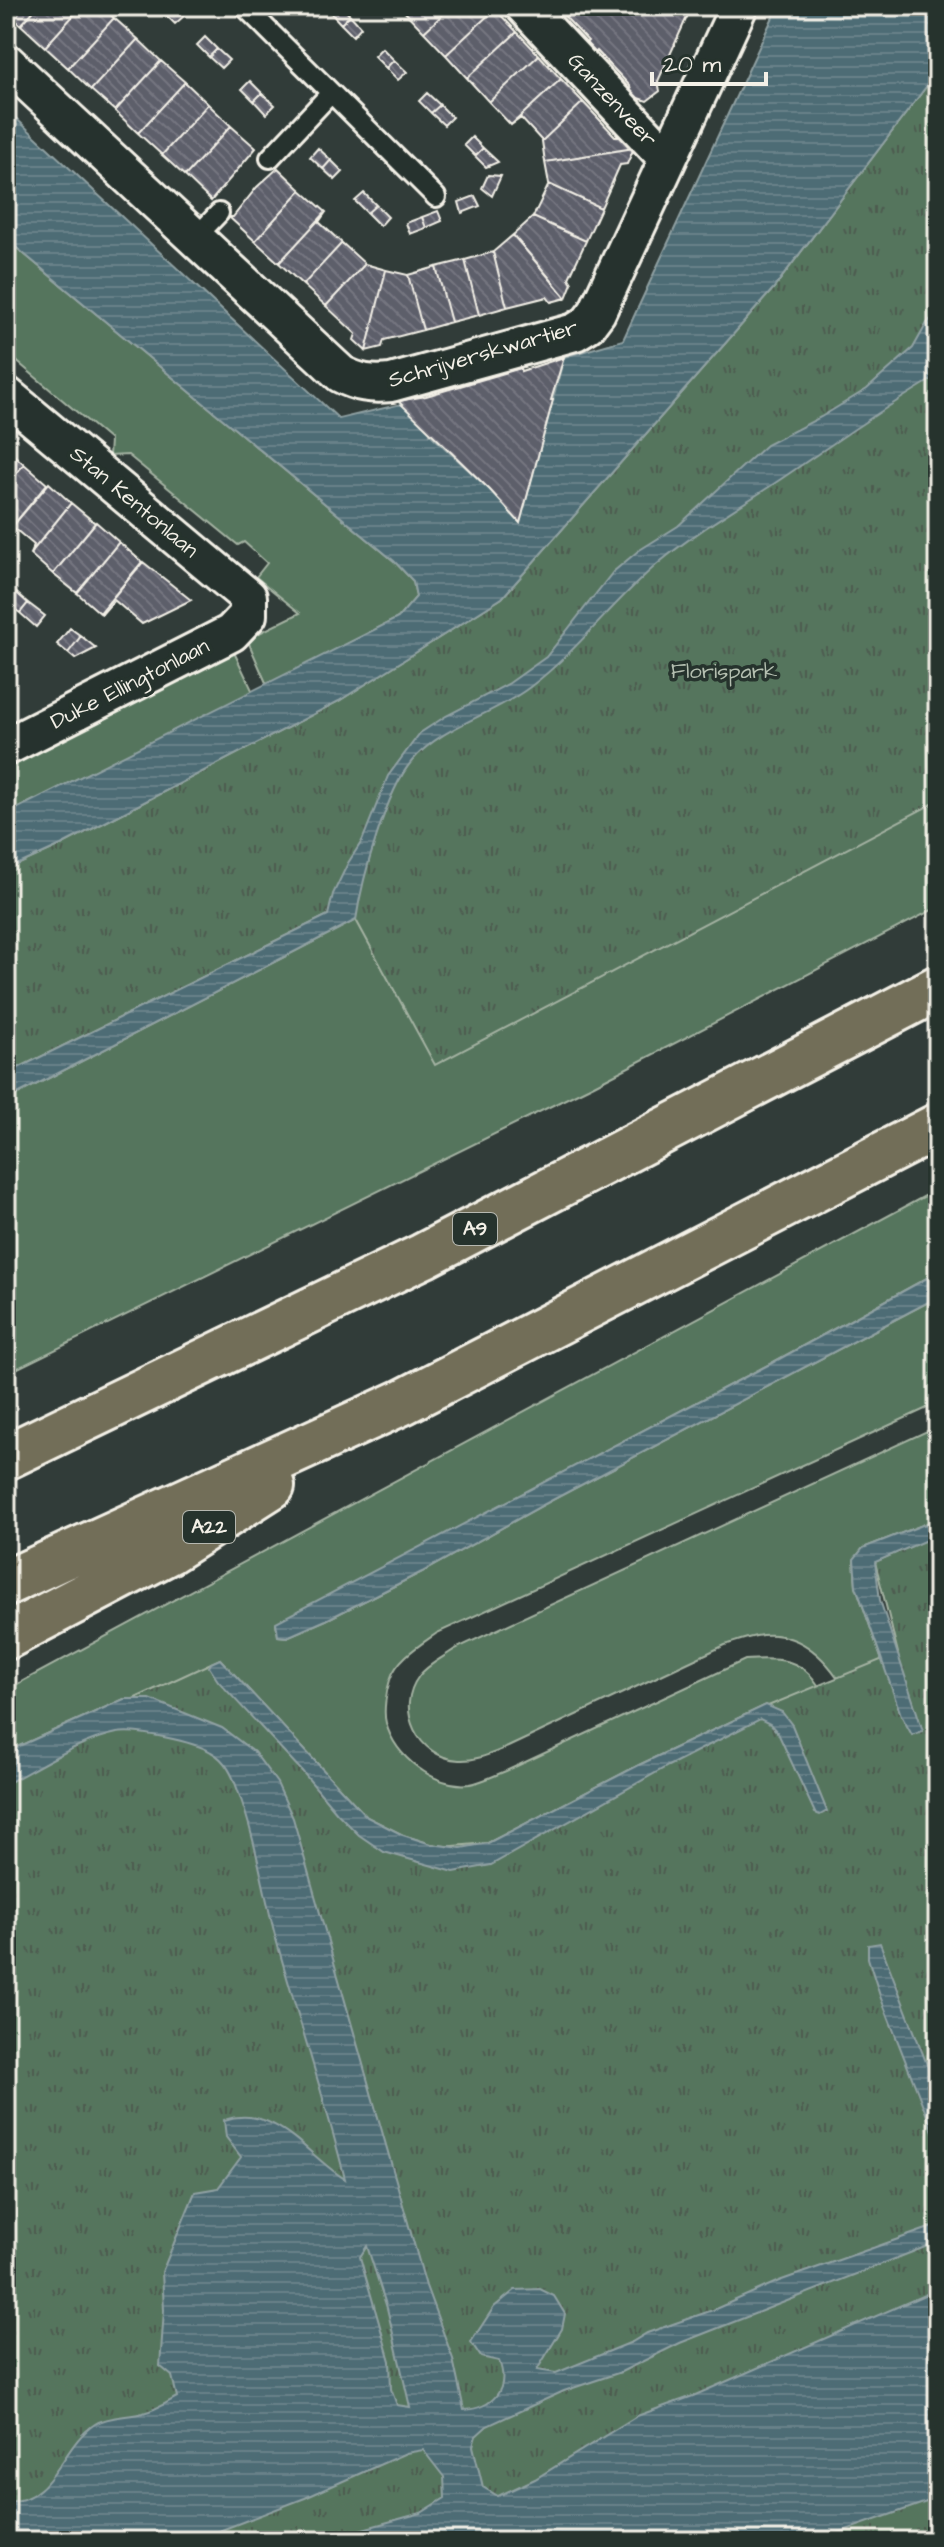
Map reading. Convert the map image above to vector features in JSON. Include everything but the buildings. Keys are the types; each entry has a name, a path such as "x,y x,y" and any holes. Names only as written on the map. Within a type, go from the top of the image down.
{"highway":[{"name":"A9","path":"6,1457 423,1256 938,988"},
{"path":"6,1583 403,1402 938,1126"},
{"name":"A22","path":"6,1637 170,1551 403,1402"}],"street":[{"name":"Ganzenveer","path":"524,6 667,158"},
{"name":"Schrijverskwartier","path":"6,62 207,225 341,374 373,385 391,383 575,332 588,324 597,312 739,6"},
{"name":"Stan Kentonlaan","path":"6,395 248,597 248,615"},
{"name":"Duke Ellingtonlaan","path":"6,747 231,633 248,615"}],"lane":[{"path":"244,6 436,197"},
{"path":"270,158 331,93"}],"green space":[{"name":"Florispark","path":"938,71 938,801 435,1065 356,920 328,915 6,1074 6,870 61,845 339,701 502,598 773,289"},
{"path":"6,239 394,561 413,581 416,597 398,618 267,685 247,639 300,613 256,577 267,563 244,542 238,545 128,455 109,456 110,440 14,359 6,364"},
{"path":"938,376 938,907 594,1085 6,1374 6,1100 356,920"},
{"path":"232,648 253,692 6,814 6,764"},
{"path":"938,1189 938,1272 770,1364 276,1623 278,1636 287,1637 326,1620 938,1297 938,1403 437,1633 397,1665 386,1696 386,1723 391,1736 407,1758 418,1768 443,1781 470,1784 506,1771 745,1660 790,1662 817,1683 832,1712 938,1990 938,2093 880,1943 868,1945 868,1958 862,1946 819,1978 853,2015 863,2076 893,2120 834,2165 792,2219 776,2256 779,2281 713,2310 647,2333 374,2096 330,1954 293,1818 277,1783 254,1752 222,1728 150,1699 124,1699 6,1752 6,1690","holes":["220,1659 367,1817 403,1835 431,1844 461,1848 488,1843 639,1765 766,1705 782,1712 792,1725 827,1811 820,1815 815,1813 778,1733 760,1719 668,1766 491,1865 454,1872 384,1852 359,1835 218,1681 209,1667 211,1663"]},
{"path":"938,1426 938,1519 863,1548 854,1560 856,1586 901,1715 850,1698 834,1672 813,1651 787,1637 772,1635 725,1645 508,1747 478,1758 459,1760 444,1757 432,1751 414,1730 409,1703 412,1689 422,1672 455,1649"},
{"path":"938,1534 938,2541 6,2541 6,1758 211,1663 384,1852 488,1843 741,1717 898,1653 875,1562"}],"water":[{"path":"778,6 938,6 938,71 773,289 502,598 339,701 61,845 6,870 6,814 398,618 416,597 413,581 394,561 6,239 6,109 339,419 401,404 520,523 564,357 623,340"},
{"path":"938,311 938,376 690,539 644,576 564,658 530,687 438,738 412,761 384,814 356,920 6,1100 6,1074 328,915 333,894 362,841 388,776 420,733 508,684 546,657 613,572 638,551 678,526 766,445 867,389 913,348"},
{"path":"938,1272 938,1297 422,1572 326,1620 287,1637 278,1636 276,1622 770,1364"},
{"path":"938,1519 938,1535 875,1562 880,1600 923,1731 912,1735 901,1715 856,1586 854,1559 863,1548"},
{"path":"220,1659 367,1817 403,1835 431,1844 461,1848 488,1843 639,1765 766,1705 782,1712 792,1725 827,1811 820,1815 815,1813 778,1733 760,1719 668,1766 491,1865 454,1872 384,1852 359,1835 218,1681 209,1667"},
{"path":"124,1699 150,1699 222,1728 254,1752 277,1783 293,1818 426,2286 453,2359 464,2410 491,2401 500,2388 502,2371 499,2361 481,2357 471,2342 494,2307 515,2290 540,2289 554,2296 565,2314 562,2329 537,2370 556,2373 779,2281 938,2225 938,2242 680,2343 621,2372 564,2391 487,2426 476,2436 473,2446 483,2487 498,2496 535,2479 637,2416 693,2396 938,2289 938,2498 815,2541 319,2541 421,2513 445,2498 444,2477 423,2450 406,2453 305,2498 193,2541 6,2541 6,2502 22,2500 35,2493 56,2471 83,2434 100,2421 147,2412 177,2397 172,2376 160,2366 164,2310 162,2272 195,2192 218,2188 241,2157 226,2137 224,2120 243,2117 275,2125 345,2179 276,1939 250,1827 236,1785 225,1764 216,1755 192,1744 126,1732 74,1748 6,1784 6,1752","holes":["367,2246 387,2308 410,2407 397,2405 391,2389 390,2361 360,2257"]},
{"path":"880,1943 938,2093 938,2144 868,1958 868,1945"}]}
